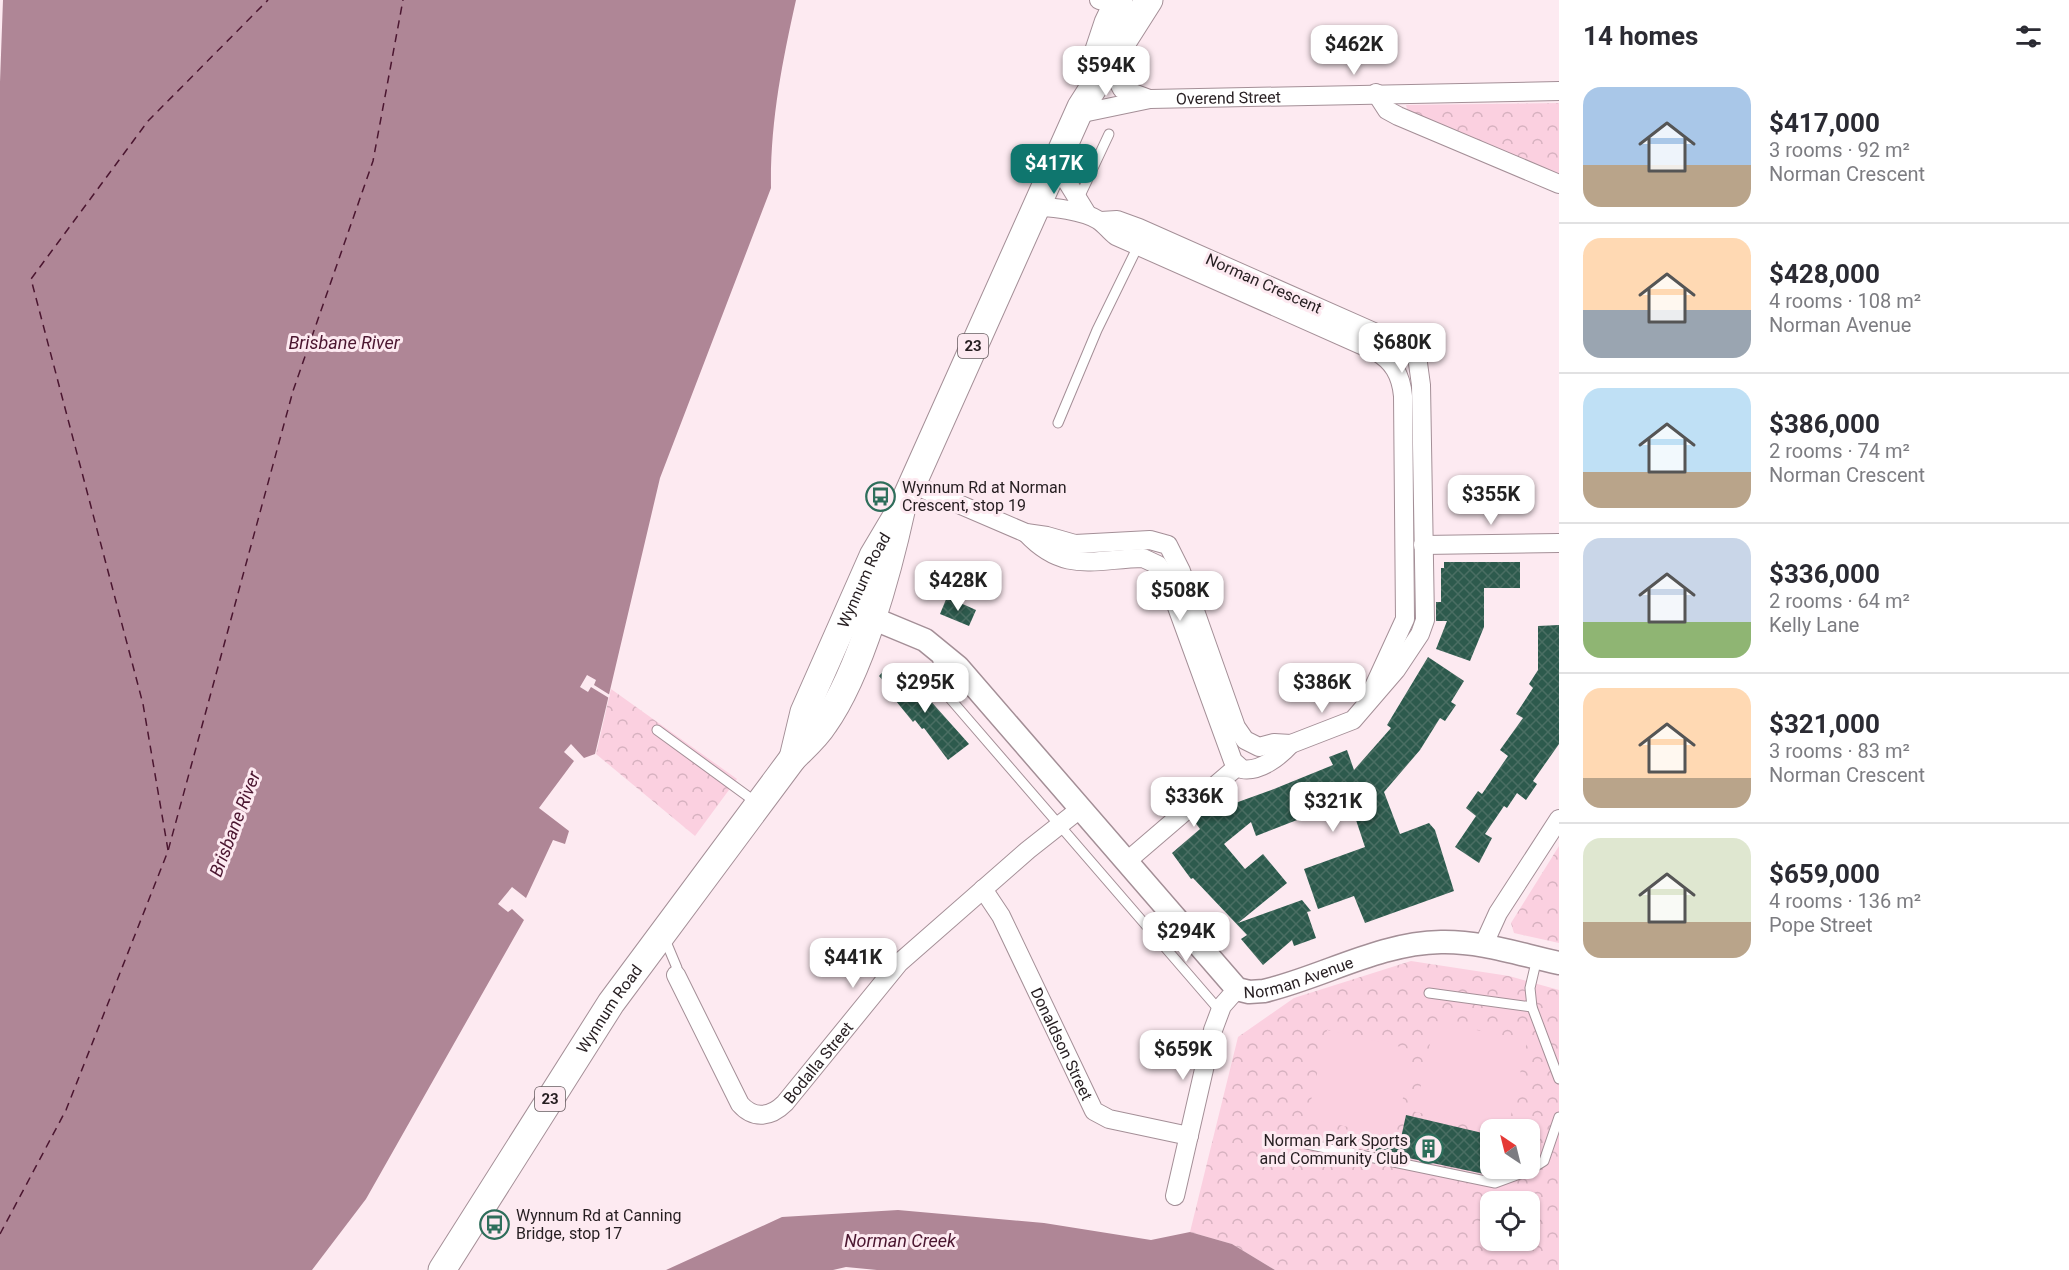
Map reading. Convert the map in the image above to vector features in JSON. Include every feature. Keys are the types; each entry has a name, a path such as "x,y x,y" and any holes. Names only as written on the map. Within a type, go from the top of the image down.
{"main road":[{"name":"Wynnum Road","path":"1079,110 1149,0"},
{"name":"Wynnum Road","path":"442,1270 611,1003 793,758 804,712 861,613 907,496 1079,110 1103,35 1119,1"}],"street":[{"name":"Overend Street","path":"1112,56 1113,72 1122,89 1150,99"},
{"name":"Overend Street","path":"1079,110 1150,99 1559,91"},
{"path":"1376,93 1387,110 1398,116 1559,184"},
{"name":"Norman Crescent","path":"1058,158 1089,212 1112,233 1375,351 1396,370 1403,396 1405,619 1401,633 1379,672 1368,703"},
{"name":"Norman Crescent","path":"907,496 1026,533 1075,544 1150,540 1168,545 1182,571 1239,733 1255,746 1291,744 1347,723 1358,716 1396,670 1424,626 1421,385 1416,355 1402,345 1139,228 1089,212 1046,206 1035,208"},
{"name":"Norman Crescent","path":"1026,533 1041,548 1068,561 1085,563 1143,558 1162,569 1226,746 1238,766 1247,770 1270,762 1291,744"},
{"path":"1423,545 1559,543"},
{"name":"Norman Avenue","path":"861,613 912,633 936,647 971,681 1237,989 1255,993 1270,990 1369,956 1414,944 1444,942 1483,946 1559,963"},
{"path":"1126,862 1238,766"},
{"name":"Bodalla Street","path":"676,975 740,1104 754,1114 770,1114 786,1103 899,963 983,889 1080,809"},
{"path":"1483,946 1498,912 1559,819"},
{"name":"Donaldson Street","path":"983,889 1000,916 1094,1111 1108,1119 1189,1136"},
{"path":"1175,1196 1220,1011 1237,989"}],"lane":[{"path":"1089,212 1109,134"},
{"path":"1058,423 1097,330 1138,246"},
{"path":"936,647 941,685 947,695 1220,1011"},
{"path":"657,730 759,805"},
{"name":"Bodalla Street","path":"663,932 677,968 676,975"},
{"path":"1537,958 1530,988 1532,1007 1559,1079"},
{"path":"1429,993 1532,1007"},
{"path":"1302,1143 1495,1183 1528,1171 1544,1161 1559,1117"}],"green space":[{"path":"1559,103 1559,177 1408,112 1406,105"},
{"path":"611,689 737,779 695,836 596,754"},
{"path":"1559,846 1559,943 1514,933 1511,923"},
{"path":"1411,961 1509,976 1559,990 1559,1270 1275,1270 1232,1244 1190,1232 1238,1037 1294,998"},
{"path":"1435,1021 1527,1041 1510,1119 1480,1119 1480,1124 1415,1112"},
{"path":"1327,1030 1414,1050 1394,1137 1307,1118"}],"water":[{"name":"Brisbane River","path":"3,0 796,0 778,93 771,188 660,478 595,754 584,758 571,744 564,752 574,761 539,808 569,831 565,844 553,840 526,898 512,887 498,904 508,912 512,909 524,920 366,1199 312,1270 0,1270 0,82"},
{"name":"Norman Creek","path":"898,1210 1044,1223 1151,1240 1190,1232 1232,1244 1275,1270 877,1270 846,1267 833,1270 666,1270 782,1217"}],"pier":[{"path":"587,675 596,680 594,685 610,695 609,698 591,687 588,692 580,687"}],"building":[{"path":"1444,562 1520,562 1520,588 1484,588 1484,627 1470,661 1436,649 1447,621 1436,621 1436,602 1441,602 1441,568 1444,568"},
{"path":"947,597 976,610 969,626 940,614"},
{"path":"1559,625 1559,744 1533,781 1537,784 1526,800 1517,793 1507,808 1504,806 1485,834 1492,838 1479,863 1455,847 1476,816 1466,808 1478,791 1482,794 1508,756 1500,750 1523,718 1516,714 1533,688 1529,684 1538,670 1538,626"},
{"path":"1428,657 1464,681 1451,702 1456,705 1445,721 1440,718 1420,750 1384,792 1400,834 1429,823 1435,830 1454,891 1365,923 1354,896 1318,909 1304,869 1365,847 1353,811 1350,812 1348,807 1328,814 1325,805 1296,816 1297,820 1256,836 1251,822 1224,844 1245,869 1263,854 1287,883 1238,923 1302,900 1311,911 1307,912 1316,938 1294,946 1292,940 1263,965 1241,939 1247,935 1193,878 1191,879 1172,853 1200,829 1194,821 1220,798 1227,806 1274,789 1333,765 1329,757 1347,750 1354,770 1391,728 1387,725"},
{"path":"888,666 913,692 919,688 969,744 948,760 924,728 922,729 915,720 913,722 883,685 885,683 879,676"},
{"name":"Norman Park Sports and Community Club","path":"1406,1115 1480,1132 1480,1173 1366,1149 1369,1140 1399,1147"}],"ferry route":[{"path":"168,850 143,704 31,279 148,121 268,0"},
{"path":"0,1234 66,1110 168,851 293,391 373,161 403,0"}],"place":[{"name":"Wynnum Rd at Norman Crescent, stop 19","path":"881,496"},
{"name":"Norman Park Sports and Community Club","path":"1429,1149"},
{"name":"Wynnum Rd at Canning Bridge, stop 17","path":"495,1224"}]}
